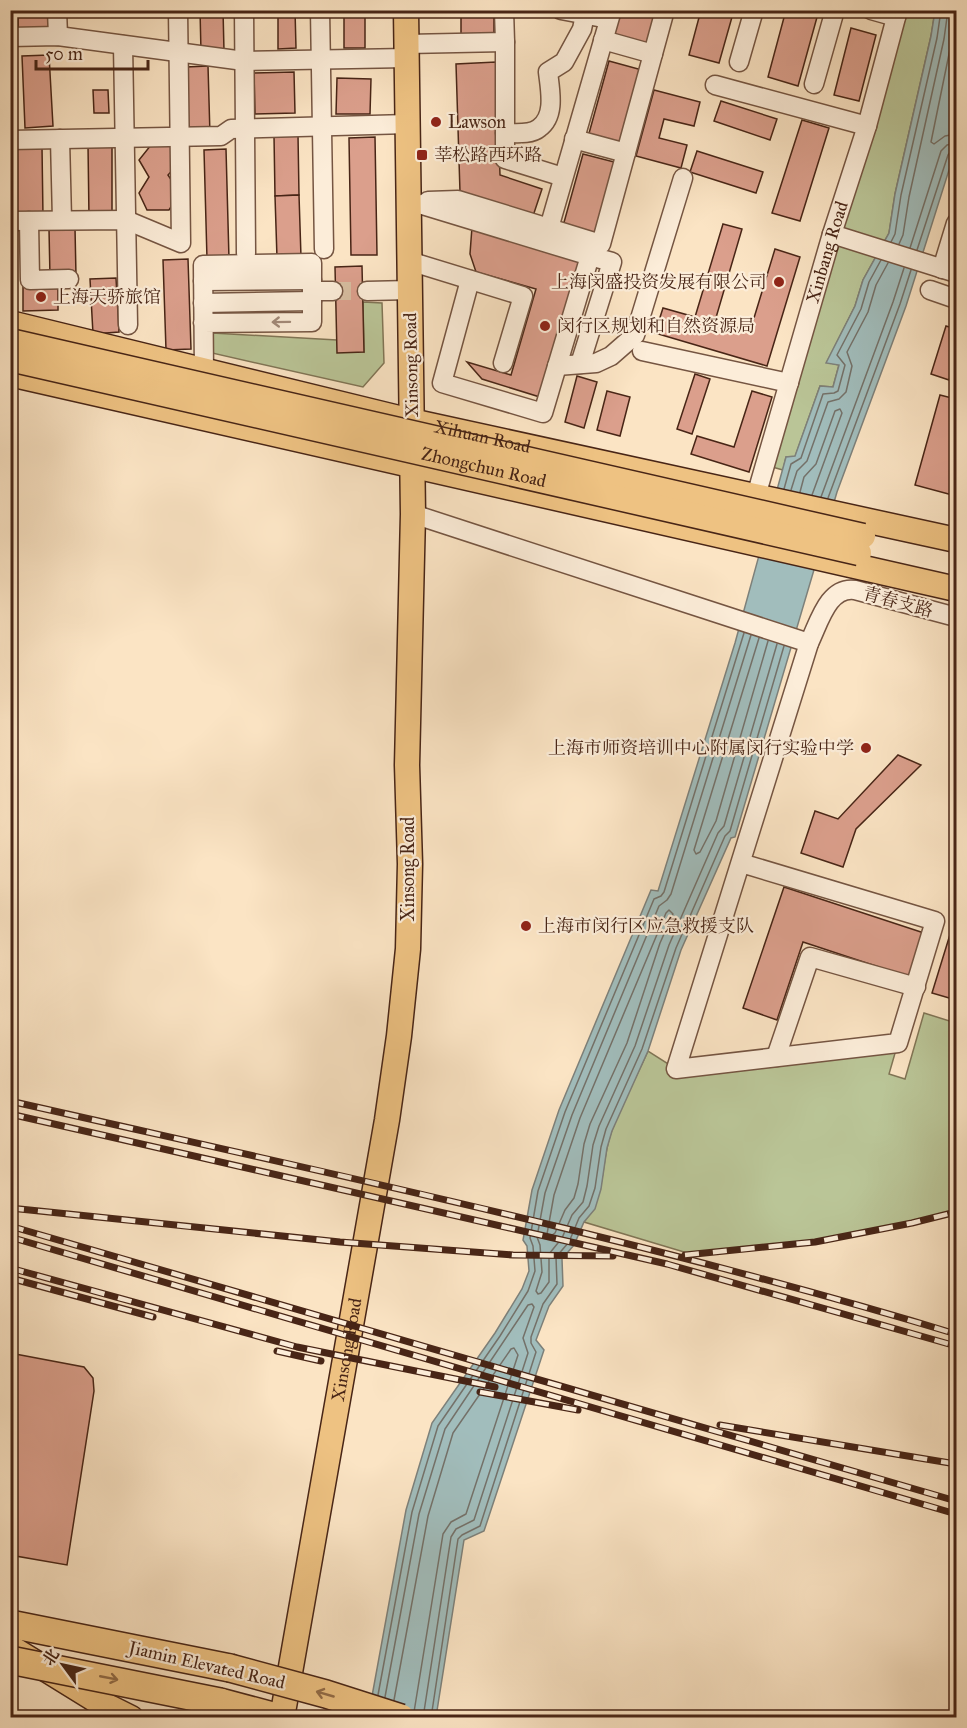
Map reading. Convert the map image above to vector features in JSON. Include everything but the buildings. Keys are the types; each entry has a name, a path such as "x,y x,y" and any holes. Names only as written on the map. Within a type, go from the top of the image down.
{"highway":[{"name":"Jiamin Elevated Road","path":"10,1624 230,1668 326,1694 401,1718"},
{"name":"Jiamin Elevated Road","path":"10,1660 220,1701 281,1718"}],"main road":[{"name":"Xinsong Road","path":"281,1718 387,1120 399,1036 408,938 410,864 407,765 413,466 406,10"},
{"name":"Xihuan Road","path":"10,324 411,421 760,497 858,536 957,540"},
{"name":"Zhongchun Road","path":"10,341 858,536 957,575"},
{"name":"Zhongchun Road","path":"10,359 957,557"},
{"path":"10,374 957,589"},
{"path":"10,1647 99,1702 131,1718"}],"street":[{"path":"57,10 58,36"},
{"path":"10,221 126,220 182,243 178,10"},
{"path":"244,10 246,253"},
{"path":"320,10 324,249"},
{"path":"504,10 505,159 563,177"},
{"path":"549,228 611,15 561,10"},
{"path":"409,201 458,200 602,244 665,10"},
{"path":"669,38 676,10"},
{"path":"739,62 753,10"},
{"path":"814,84 835,10"},
{"path":"871,10 897,14"},
{"path":"505,133 529,132 540,128 550,112 548,72 564,62 582,29 586,13"},
{"name":"Xinbang Road","path":"760,497 789,383 832,234 867,126 897,14"},
{"path":"10,37 58,36 244,61 321,60 505,42"},
{"path":"603,40 653,54"},
{"path":"123,45 128,325"},
{"path":"715,85 867,126"},
{"path":"10,140 221,136 231,129 408,124"},
{"path":"574,139 626,153"},
{"path":"60,140 62,220"},
{"path":"557,366 596,363 611,356 635,335 683,178"},
{"path":"409,201 612,262 580,364"},
{"path":"29,221 30,280 69,279"},
{"path":"954,298 945,271 957,223"},
{"path":"832,234 945,271"},
{"path":"470,280 441,383 543,413 590,256"},
{"path":"410,261 523,296 503,363"},
{"path":"204,323 312,322 312,263 203,265 204,372"},
{"path":"367,291 410,290"},
{"path":"930,290 954,298"},
{"path":"203,303 312,291 333,291"},
{"path":"642,351 789,383"},
{"path":"413,514 803,641 741,863 676,1069 898,1043 935,921 741,863"},
{"name":"青春支路","path":"803,641 832,598 843,590 855,590 957,617"},
{"path":"777,1057 810,957 916,987"}],"green space":[{"path":"897,11 935,11 895,194 889,233 863,280 855,306 827,362 839,365 833,387 820,386 795,457 786,457 783,470 765,465"},
{"path":"363,302 382,303 384,363 363,387 212,353 212,333 337,340 364,352"},
{"path":"924,1013 956,1023 956,1212 815,1242 694,1255 584,1222 600,1190 611,1133 648,1051 676,1069 898,1043 889,1074 905,1079"}],"water":[{"path":"935,11 956,11 956,148 906,306 837,492 735,837 731,838 681,950 648,1051 612,1131 595,1209 584,1222 574,1245 562,1259 563,1286 549,1306 536,1340 544,1350 484,1531 464,1540 436,1717 368,1718 406,1510 432,1423 495,1333 522,1289 529,1271 527,1246 523,1240 532,1190 559,1110 651,890 658,891 735,643 786,457 795,456 820,386 833,387 839,365 826,363 855,306 863,280 889,233 895,194"}],"tunnel":[{"path":"333,291 367,291"}],"railway":[{"path":"10,1101 604,1238 722,1268 956,1334"},
{"path":"10,1114 667,1264 956,1346"},
{"path":"10,1208 340,1242 513,1255 613,1256"},
{"path":"685,1255 815,1242 956,1212"},
{"path":"10,1226 956,1501"},
{"path":"10,1237 956,1514"},
{"path":"10,1268 297,1347 495,1387"},
{"path":"10,1278 153,1317"},
{"path":"277,1351 321,1361"},
{"path":"480,1392 578,1410"},
{"path":"720,1425 956,1464"}],"place":[{"name":"Lawson","path":"436,122"},
{"name":"莘松路西环路","path":"422,155"},
{"name":"上海闵盛投资发展有限公司","path":"779,282"},
{"name":"上海天骄旅馆","path":"41,297"},
{"name":"闵行区规划和自然资源局","path":"545,326"},
{"name":"上海市师资培训中心附属闵行实验中学","path":"866,748"},
{"name":"上海市闵行区应急救援支队","path":"526,926"}]}
